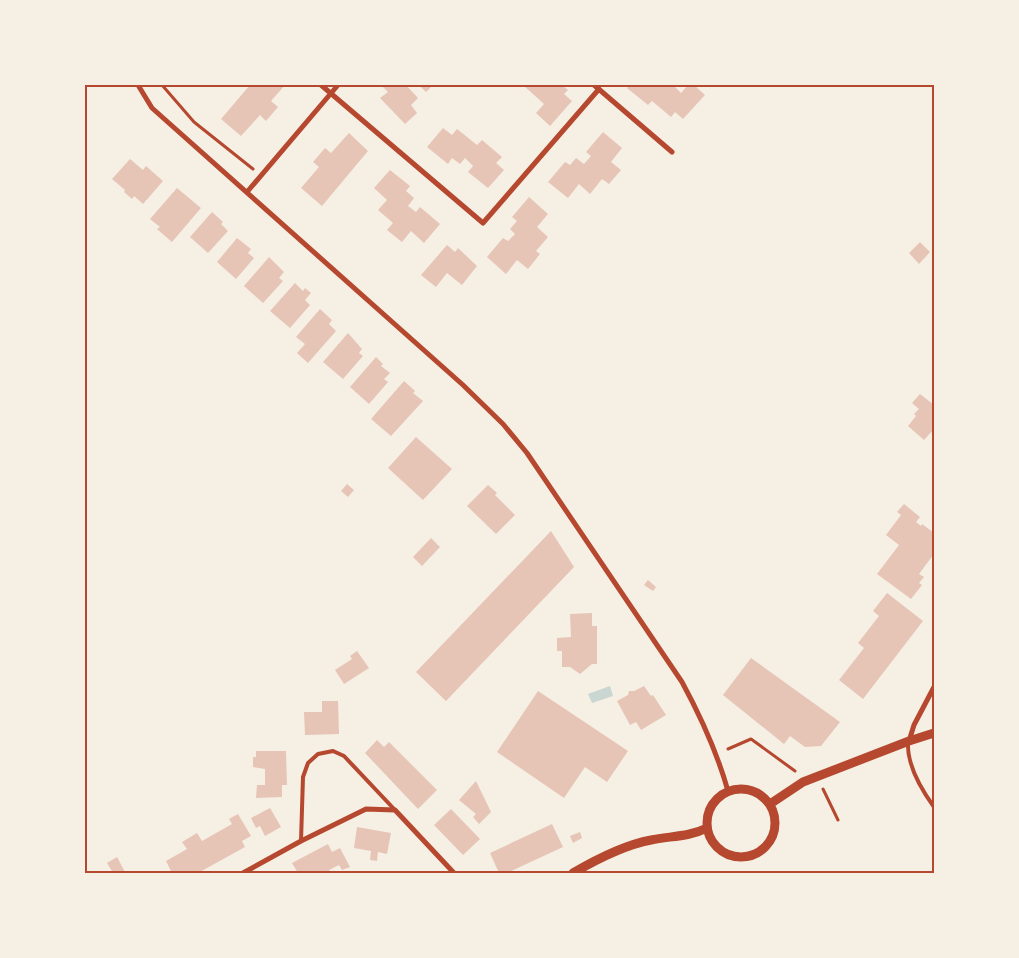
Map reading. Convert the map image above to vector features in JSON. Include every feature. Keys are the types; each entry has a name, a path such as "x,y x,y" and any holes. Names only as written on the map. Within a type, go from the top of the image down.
{"street":[{"path":"138,85 152,108 463,385 503,424 527,453 682,682 702,720 716,753 728,791"},
{"path":"320,85 482,223 597,87 672,152"},
{"path":"247,192 338,85"},
{"path":"909,741 914,725 934,687"},
{"path":"770,804 803,782 934,733"},
{"path":"752,790 770,804 776,825 773,836 767,846 748,857 726,854 717,847 707,828 707,817 711,806 718,797 728,791 752,790"},
{"path":"243,873 301,841 366,809 395,810 454,873"},
{"path":"573,873 593,861 649,840 696,834 707,828"}],"lane":[{"path":"909,741 908,752 913,768 922,789 934,807"},
{"path":"301,841 303,777 308,763 318,754 333,751 344,756 395,810"}],"path":[{"path":"162,85 194,122 261,176"},
{"path":"728,748 751,739 794,771 797,771"},
{"path":"817,777 838,820"}],"shaded area":[{"path":"610,686 613,696 592,703 588,694"}],"building":[{"path":"250,85 285,85 271,101 278,107 266,121 260,115 241,136 221,119"},
{"path":"381,85 406,85 418,98 411,105 417,113 405,124 380,98 388,92"},
{"path":"419,85 433,85 426,92"},
{"path":"523,85 562,85 568,90 564,94 572,101 550,126 536,113 544,104"},
{"path":"630,85 673,85 681,93 688,85 694,85 705,95 683,119 675,112 671,117 652,101 648,105 627,88"},
{"path":"443,128 452,135 457,129 477,145 482,140 502,157 496,163 504,170 488,188 468,172 473,166 465,158 460,164 452,158 448,164 427,147"},
{"path":"603,132 622,148 611,162 621,170 609,184 602,179 590,194 579,184 568,198 548,182 565,162 570,165 576,158 584,164 591,156 586,152"},
{"path":"349,133 368,151 322,206 301,188 319,167 313,162 325,148 331,153"},
{"path":"130,159 143,170 146,166 163,181 143,204 134,196 132,199 112,179"},
{"path":"390,170 410,186 406,191 414,198 408,206 416,212 420,207 440,224 424,243 411,231 402,242 387,230 393,223 378,210 387,200 374,188"},
{"path":"177,188 201,208 172,242 157,229 160,227 150,219"},
{"path":"529,197 548,214 537,227 548,237 536,251 540,254 528,269 517,260 506,274 487,257 503,238 508,241 515,234 510,229 517,221 512,217"},
{"path":"212,212 223,222 221,224 228,231 208,253 190,237"},
{"path":"237,238 251,249 248,253 254,258 236,279 217,262"},
{"path":"920,242 930,252 919,264 909,253"},
{"path":"447,245 455,252 458,248 477,266 462,285 447,273 436,287 421,275"},
{"path":"269,257 284,272 279,278 283,281 263,303 244,286"},
{"path":"295,283 303,291 305,288 311,293 305,300 310,305 290,328 270,311"},
{"path":"320,309 332,320 329,324 336,331 308,363 297,353 305,344 296,337"},
{"path":"348,333 362,349 359,353 363,356 343,379 323,362"},
{"path":"376,357 383,364 381,366 390,373 384,379 388,382 369,404 350,387"},
{"path":"404,381 415,391 413,393 423,401 391,436 371,419"},
{"path":"920,394 934,405 934,429 924,440 908,426 919,409 912,403"},
{"path":"416,437 452,469 423,500 388,468"},
{"path":"347,484 354,490 348,497 341,491"},
{"path":"488,485 515,515 496,534 467,506"},
{"path":"904,504 920,517 916,522 934,533 934,554 919,574 924,577 919,583 922,585 911,599 877,574 899,545 886,535 901,515 897,512"},
{"path":"551,531 574,567 446,701 416,672"},
{"path":"431,538 440,547 422,566 413,557"},
{"path":"648,580 656,587 653,591 644,585"},
{"path":"887,593 923,621 863,699 839,680 864,648 858,643 879,616 873,611"},
{"path":"592,613 592,626 597,626 597,664 592,664 580,674 570,667 562,667 562,651 557,651 557,638 571,637 570,614"},
{"path":"357,651 369,668 344,684 335,670 352,659 350,656"},
{"path":"751,658 840,722 821,746 805,747 790,736 784,744 723,695"},
{"path":"644,686 651,696 653,695 666,715 641,730 636,722 630,725 617,701 628,695 629,691 634,691"},
{"path":"538,691 628,751 607,782 585,767 564,798 497,752"},
{"path":"322,701 338,701 339,734 305,735 304,712 322,712"},
{"path":"377,740 384,747 389,742 437,790 418,809 365,753"},
{"path":"256,751 286,751 287,785 282,785 282,797 256,798 257,785 265,785 265,769 253,767 253,757 256,757"},
{"path":"476,781 491,812 479,824 473,817 476,814 459,800"},
{"path":"270,808 281,827 265,836 260,826 256,828 251,818"},
{"path":"451,809 480,839 463,855 434,825"},
{"path":"238,814 251,836 242,841 245,847 198,873 181,873 180,871 172,873 166,861 187,849 182,842 197,833 202,841 232,824 229,819"},
{"path":"552,824 563,847 507,873 499,873 490,853"},
{"path":"357,827 391,833 387,854 378,852 377,861 370,860 371,851 354,848"},
{"path":"580,832 582,838 573,843 570,836"},
{"path":"328,844 332,852 340,848 350,867 342,870 339,865 329,870 331,873 298,873 292,863"},
{"path":"117,857 125,872 113,873 107,863"}]}
